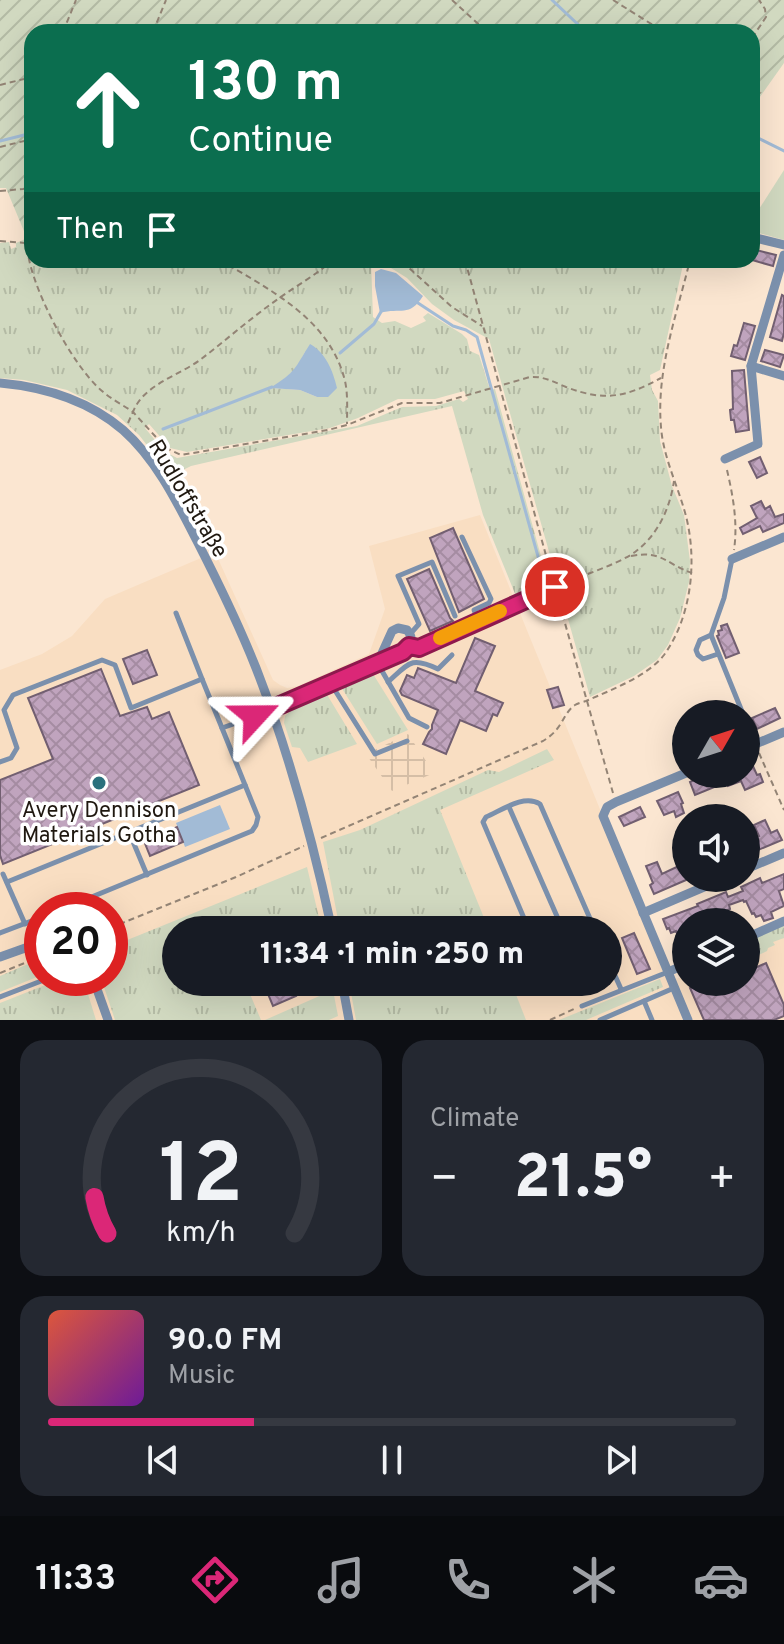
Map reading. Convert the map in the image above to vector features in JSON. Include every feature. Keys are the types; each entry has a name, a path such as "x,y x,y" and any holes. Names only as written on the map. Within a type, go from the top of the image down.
{"street":[{"path":"760,239 784,245"},
{"path":"725,459 758,444 751,366 784,255"},
{"path":"751,366 784,376"},
{"name":"Rudloffstraße","path":"0,383 69,398 95,410 124,432 146,455 186,520 213,572 255,666 271,710 328,916"},
{"path":"732,559 784,537"},
{"path":"271,710 403,652 412,639 410,634 403,628 392,631 378,662"},
{"path":"760,742 784,732"},
{"path":"672,779 616,802 607,807 603,816 672,981"},
{"path":"760,863 784,853"},
{"path":"643,913 692,892"},
{"path":"760,932 784,921"},
{"path":"0,957 24,948"},
{"path":"668,972 672,970"},
{"path":"99,996 108,1020"},
{"path":"345,996 349,1020"},
{"path":"678,996 688,1020"}],"lane":[{"path":"462,537 491,599 474,610 478,621"},
{"path":"732,559 724,598 711,635 737,700"},
{"path":"410,634 419,624 398,576 432,562 455,616"},
{"path":"409,646 419,648 555,587"},
{"path":"105,892 243,836 256,825 258,817 176,613"},
{"path":"711,635 700,640 698,655 703,659 718,654"},
{"path":"388,682 417,661 438,669 452,655"},
{"path":"0,762 11,758 17,748 4,710 13,695 102,660 115,665 131,708 202,679"},
{"path":"378,662 409,718 427,727"},
{"path":"331,683 375,754 407,741"},
{"path":"222,728 271,710"},
{"path":"7,882 245,785"},
{"path":"523,916 483,822 486,817 527,800 540,804 589,916"},
{"path":"509,807 557,916"},
{"path":"129,832 147,875"},
{"path":"3,874 24,922"},
{"path":"0,933 24,924"},
{"path":"622,989 668,972"},
{"path":"0,997 24,988"},
{"path":"600,1020 672,989"},
{"path":"582,1006 605,996"},
{"path":"644,1001 652,1020"}],"path":[{"path":"66,24 76,0"},
{"path":"156,24 166,0"},
{"path":"452,0 478,24"},
{"path":"613,0 651,24"},
{"path":"759,0 766,17 760,26"},
{"path":"0,85 24,79"},
{"path":"0,147 24,141"},
{"path":"0,191 24,189"},
{"path":"0,241 24,243"},
{"path":"31,268 63,338 100,390 133,412 166,448 181,455 328,430 402,403 440,403 540,376 592,394 620,396 661,378"},
{"path":"233,268 297,308 332,347 345,383 347,425"},
{"path":"124,432 136,403 147,393 197,362 280,297 323,268"},
{"path":"409,268 452,307 484,327"},
{"path":"467,268 616,802"},
{"path":"128,921 236,877 543,741 556,730 574,706 652,668 664,654 683,613 692,573 685,512 661,428 661,378 688,268"},
{"path":"725,459 734,500 732,559"},
{"path":"555,587 635,552 663,518 671,503 674,481"},
{"path":"626,557 654,554 692,573"},
{"path":"760,763 784,810"},
{"path":"0,973 24,963"},
{"path":"550,1020 582,1006"}],"shaded area":[{"path":"480,515 672,980 672,996 760,996 760,942 784,931 784,1020 0,1020 0,670 42,654 72,636 105,599 215,552 273,680 287,688 369,654 385,609 369,546"},
{"path":"408,734 434,773 392,791 366,754"}],"green space":[{"path":"0,0 784,0 784,63 760,97 760,24 24,24 24,231 6,188 0,188"},
{"path":"784,170 784,240 760,233 760,208"},
{"path":"24,240 24,268 371,268 373,317 382,323 395,321 411,328 426,321 423,317 428,313 462,334 470,351 479,355 490,390 495,389 547,578 542,580 543,589 518,601 483,515 452,406 191,466 177,473 168,472 139,435 117,415 67,390 0,378 0,243 9,242 11,249 16,247 16,243","holes":["305,352 317,397 300,390 272,388 295,369","464,391 468,399 436,406 402,407 357,426 177,458 164,451 145,428 149,424 170,448 187,452 330,428 398,399 435,399"]},
{"path":"391,268 682,268 660,370 650,375 652,390 658,401 660,441 672,486 684,515 690,561 689,582 680,618 668,645 657,660 634,676 590,697 489,339 432,304 407,278"},
{"path":"373,674 408,730 377,744 341,687"},
{"path":"326,693 357,744 308,762 300,748 292,747 284,723 285,716 296,706"},
{"path":"547,749 554,760 440,810 483,916 337,916 323,842 360,830 488,770 499,772"},
{"path":"307,867 319,916 186,916"},
{"path":"784,925 784,938 773,942 775,945 760,954 760,935"},
{"path":"162,926 162,996 251,996 261,1020 115,1020 107,996 128,996 128,940"},
{"path":"24,966 24,982 0,992 0,976"},
{"path":"660,979 663,987 586,1020 559,1020 622,996"},
{"path":"24,993 24,996 89,996 96,1020 0,1020 0,1003"},
{"path":"319,996 334,996 338,1016 329,1020 265,1020"},
{"path":"352,996 517,996 526,1020 356,1020"}],"water":[{"path":"381,269 396,273 423,296 418,303 409,309 380,313 375,272"},
{"path":"310,344 328,363 337,388 328,397 317,397 300,390 270,388 294,369"},
{"path":"220,805 230,829 185,847 176,823"}],"building":[{"path":"760,251 776,255 773,266 760,262"},
{"path":"782,295 784,333 782,341 770,337"},
{"path":"744,323 755,326 745,360 731,356"},
{"path":"765,350 784,355 780,367 761,361"},
{"path":"744,370 749,430 736,432 730,410 733,409 732,371"},
{"path":"760,457 767,473 757,478 749,462"},
{"path":"761,501 765,509 770,506 775,517 784,514 784,523 763,532 760,526 743,534 740,528 757,518 751,506"},
{"path":"453,528 484,599 459,612 430,538"},
{"path":"429,569 453,621 430,631 407,579"},
{"path":"727,624 739,653 726,658 717,636 718,631 722,630 721,626"},
{"path":"475,638 495,646 475,691 503,703 497,716 493,714 486,731 460,720 446,754 423,744 438,710 402,695 400,691 407,675 414,678 418,668 456,683"},
{"path":"147,650 157,675 133,684 123,659"},
{"name":"Avery Dennison Materials Gotha","path":"101,669 120,716 147,707 152,719 169,712 199,785 3,864 0,855 0,780 53,759 28,698"},
{"path":"558,687 564,705 553,708 547,690"},
{"path":"775,708 780,718 760,728 760,715"},
{"path":"692,788 712,788 695,795"},
{"path":"678,792 683,803 672,804 672,812 664,815 657,801"},
{"path":"640,807 645,817 624,826 619,817"},
{"path":"765,820 771,833 777,830 782,840 760,849 760,822"},
{"path":"177,827 183,842 150,856 144,841"},
{"path":"657,862 662,874 672,869 672,886 654,894 646,866"},
{"path":"784,874 784,889 779,891 784,906 771,912 773,918 764,921 760,908 749,908 743,900 729,905 730,908 693,908 726,892 728,897 740,892 760,892 760,878 762,883"},
{"path":"672,916 672,933 667,929 663,919"},
{"path":"634,933 650,969 637,974 622,938"},
{"path":"766,963 784,1005 784,1016 774,1020 704,1020 694,996 760,996 760,966"},
{"path":"269,996 296,996 273,1006"}],"waterway":[{"path":"552,0 578,24"},
{"path":"0,141 24,135"},
{"path":"760,139 784,151"},
{"path":"418,303 453,326 477,337 544,578"},
{"path":"340,353 374,324 382,310"},
{"path":"163,429 272,387"}],"slow traffic":[{"path":"440,638 500,611"}],"place":[{"name":"Avery Dennison Materials Gotha","path":"99,783"}],"route":[{"path":"255,716 403,652 409,646 419,648 555,587"}]}
